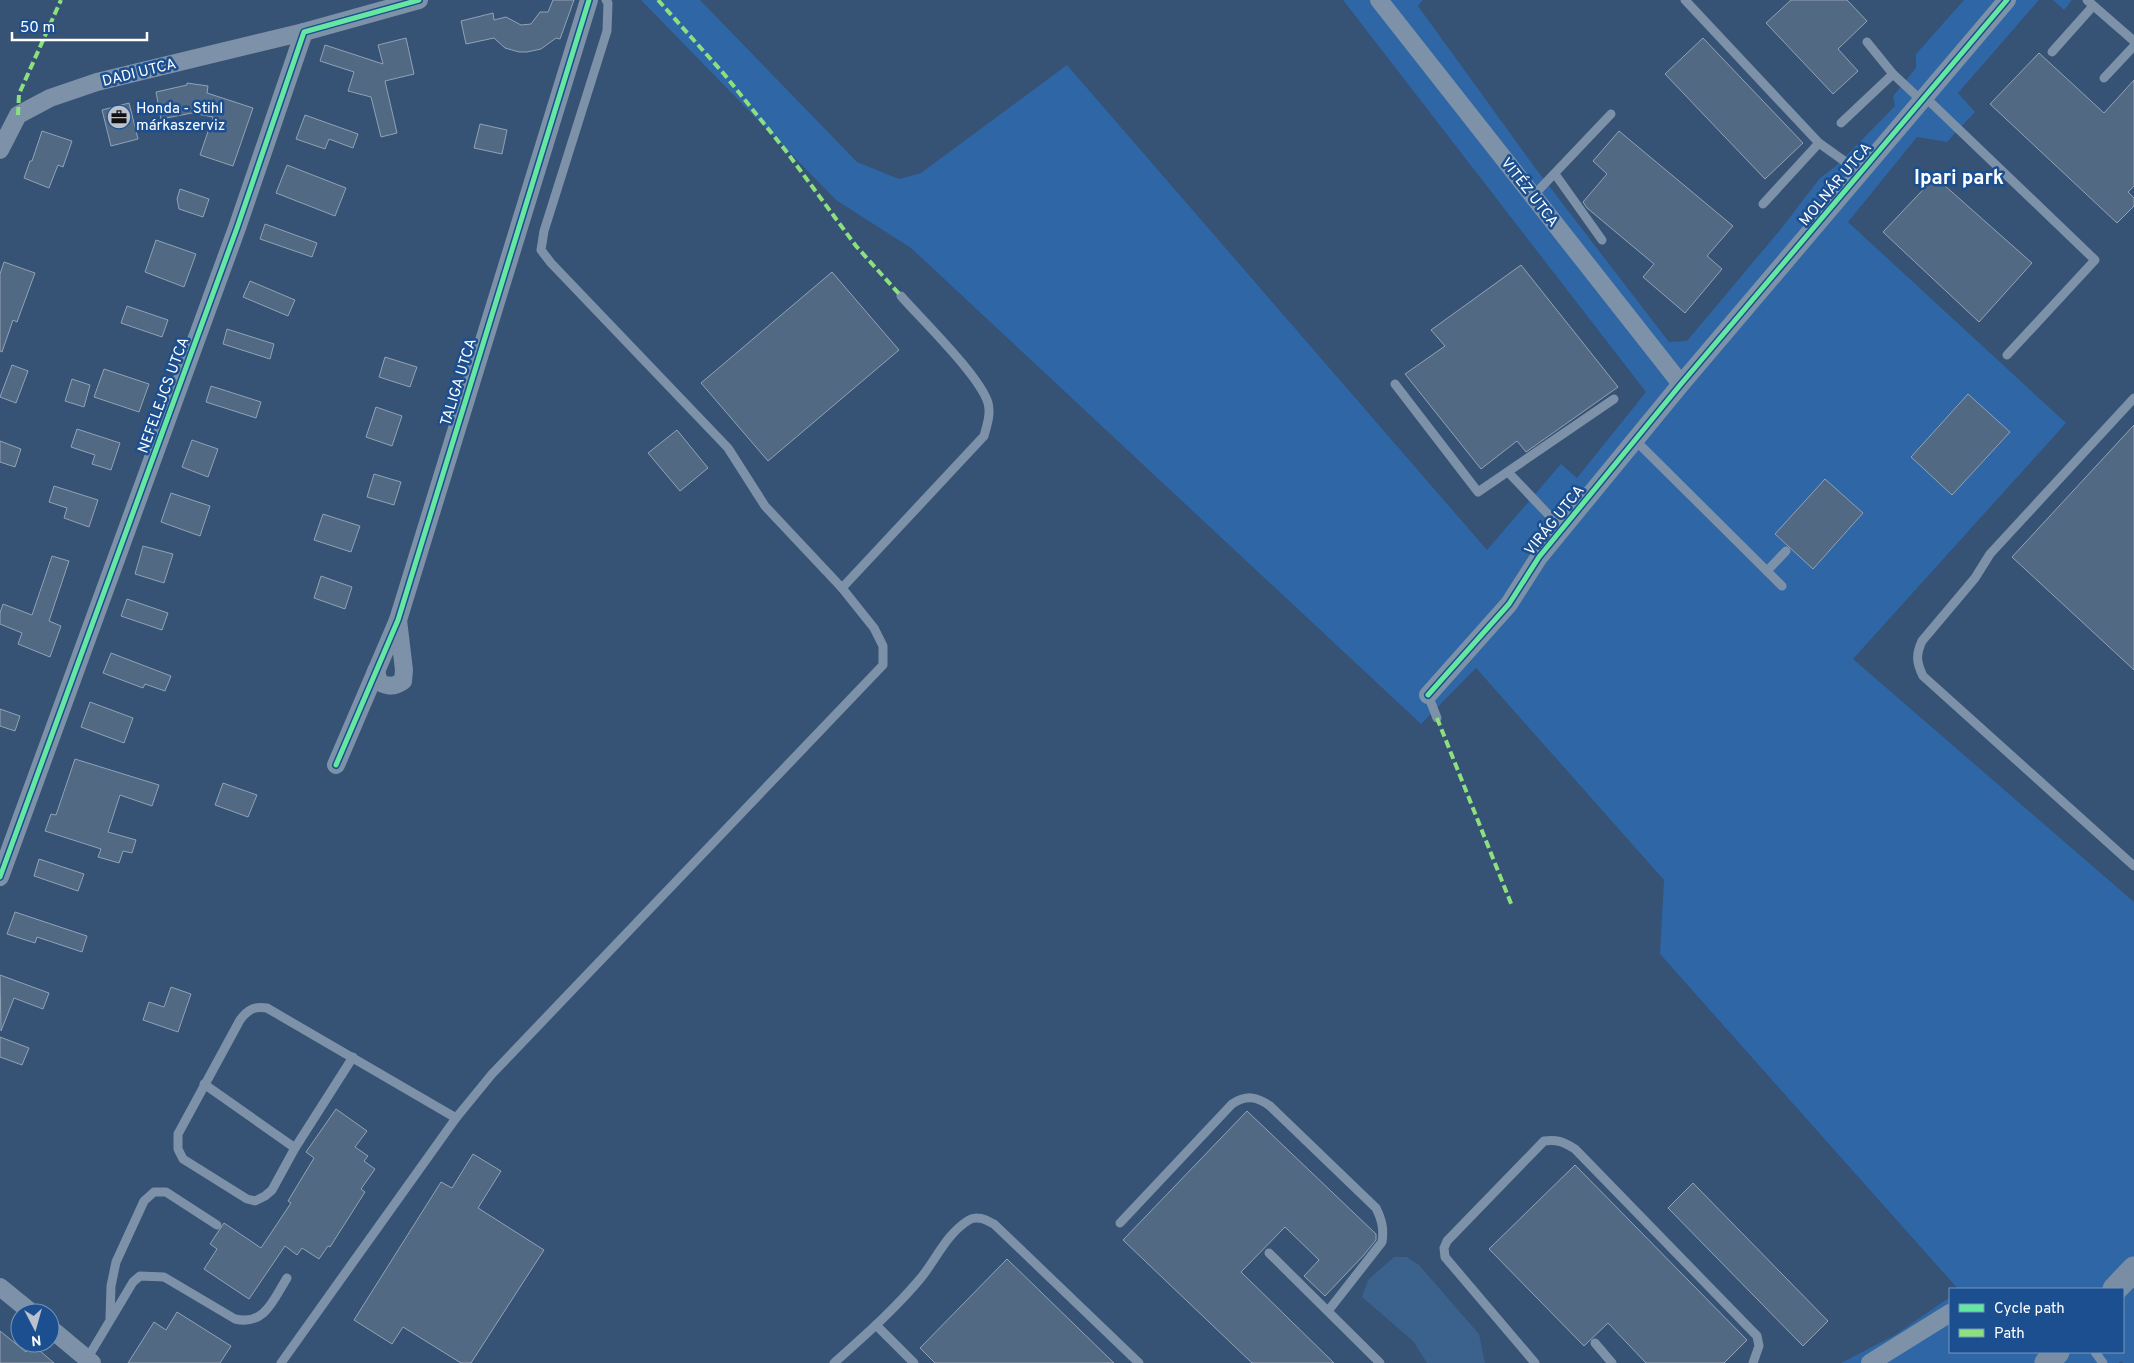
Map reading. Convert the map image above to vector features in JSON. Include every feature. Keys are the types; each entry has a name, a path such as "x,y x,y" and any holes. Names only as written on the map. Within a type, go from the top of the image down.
{"main road":[{"path":"2116,1288 2134,1269"},
{"path":"2047,1363 2056,1353"}],"street":[{"path":"304,32 419,0"},
{"name":"TALIGA UTCA","path":"336,765 398,620 589,0"},
{"name":"VITÉZ UTCA","path":"1379,0 1681,384"},
{"name":"MOLNÁR UTCA","path":"1681,384 2007,0"},
{"name":"DADI UTCA","path":"1,145 18,115 50,98 98,82 304,32"},
{"name":"NEFELEJCS UTCA","path":"0,877 237,228 304,32"},
{"name":"VIRÁG UTCA","path":"1428,695 1509,604 1540,557 1681,384"},
{"name":"TALIGA UTCA","path":"376,671 379,682 387,686 396,685 403,681 404,670 398,620"},
{"path":"0,1287 20,1303"},
{"path":"1870,1363 1949,1313"},
{"path":"60,1336 89,1361"}],"lane":[{"path":"281,1363 456,1118 492,1074 883,666 883,646 874,628 842,588 765,506 728,448 551,263 542,250 544,231 607,31 608,3 606,0"},
{"path":"1685,0 1819,142 1860,173"},
{"path":"2052,52 2090,3 2134,41"},
{"path":"1867,42 1893,74 1923,99 2096,260 2008,355"},
{"path":"2104,78 2134,46"},
{"path":"1841,123 1893,74"},
{"path":"1533,196 1611,114"},
{"path":"1763,204 1819,142"},
{"path":"1555,174 1602,240"},
{"path":"842,588 984,436 990,414 988,402 982,390 956,357 901,296"},
{"path":"1395,384 1478,492 1614,400"},
{"path":"2134,398 1990,554 1975,578 1922,641 1917,652 1917,664 1923,676 2134,866"},
{"path":"1635,440 1782,586"},
{"path":"1508,472 1562,529"},
{"path":"1767,571 1786,552"},
{"path":"1428,695 1438,718"},
{"path":"353,1057 295,1148 272,1190 265,1196 255,1201 247,1199 183,1159 178,1149 178,1134 245,1013 259,1006 268,1008 353,1057 456,1118"},
{"path":"204,1084 295,1148"},
{"path":"1120,1223 1232,1104 1240,1099 1250,1097 1260,1099 1270,1106 1376,1208 1382,1218 1384,1233 1382,1242 1328,1311"},
{"path":"1535,1363 1445,1257 1444,1248 1447,1241 1544,1141 1553,1140 1564,1141 1575,1149 1757,1336 1759,1346 1753,1363"},
{"path":"110,1319 111,1286 116,1262 144,1201 154,1192 166,1192 217,1225"},
{"path":"834,1363 876,1325 920,1279 950,1236 970,1219 982,1218 994,1224 1139,1363"},
{"path":"1269,1253 1380,1363"},
{"path":"89,1361 110,1319 133,1282 140,1276 164,1277 236,1319 247,1322 256,1319 264,1312 287,1278"},
{"path":"876,1325 914,1363"},
{"path":"1595,1343 1612,1363"},
{"path":"2095,1353 2103,1363"}],"shaded area":[{"path":"641,0 700,0 857,162 899,179 921,173 1067,65 1487,550 1561,464 1577,478 1646,392 1343,0 1423,0 1418,6 1536,169 1669,342 1687,341 1780,230 1820,178 1836,166 1895,106 1893,96 1916,68 1916,54 1964,0 2039,0 1958,93 1975,112 1947,142 1917,137 1848,222 2066,423 1853,659 2134,902 2134,1363 2123,1363 2121,1361 2118,1363 1841,1363 1895,1335 1949,1298 1949,1353 2124,1353 2124,1288 1957,1288 1660,954 1664,880 1476,668 1421,724 911,248 836,200"},
{"path":"2053,0 2072,0 2064,10"},
{"path":"1394,1257 1407,1257 1419,1265 1479,1334 1485,1363 1427,1363 1413,1341 1362,1297 1368,1280"}],"building":[{"path":"553,0 574,0 560,39 556,38 541,49 519,52 505,48 494,38 466,44 461,21 493,13 494,20 506,17 521,25 531,24 540,12 548,12"},
{"path":"1791,0 1847,0 1867,21 1838,49 1858,71 1833,94 1766,23"},
{"path":"406,38 414,74 385,81 397,133 381,137 371,97 348,91 354,72 320,61 325,45 383,64 378,45"},
{"path":"1703,38 1803,143 1765,179 1665,74"},
{"path":"2039,53 2104,113 2134,80 2134,186 2128,192 2134,198 2134,206 2117,223 1990,104"},
{"path":"187,83 208,86 207,93 253,108 233,166 200,155 213,117 192,113 161,119 156,92 187,85"},
{"path":"129,103 138,139 111,146 102,110"},
{"path":"305,115 358,134 353,148 329,139 325,149 296,139"},
{"path":"480,124 507,130 502,154 474,148"},
{"path":"42,131 72,141 63,167 58,165 49,188 24,178"},
{"path":"1619,131 1733,226 1707,256 1722,269 1685,313 1643,277 1654,264 1587,208 1583,202 1607,174 1593,161"},
{"path":"287,165 346,188 335,216 276,193"},
{"path":"1935,177 2032,263 1979,322 1883,232"},
{"path":"180,189 209,199 203,217 179,209 177,199"},
{"path":"265,224 317,243 312,257 260,239"},
{"path":"156,240 196,254 184,287 145,272"},
{"path":"4,262 35,273 17,322 13,320 2,352 0,351 0,274"},
{"path":"1521,265 1618,387 1526,452 1517,441 1481,469 1405,374 1445,346 1431,330"},
{"path":"832,272 899,350 768,461 701,383"},
{"path":"250,281 295,300 288,316 243,297"},
{"path":"127,306 168,320 162,337 121,323"},
{"path":"227,329 274,344 270,359 223,344"},
{"path":"385,357 417,367 410,387 379,377"},
{"path":"12,365 28,371 16,403 0,397"},
{"path":"104,369 149,384 139,412 94,397"},
{"path":"72,379 90,385 84,407 65,401"},
{"path":"211,386 261,402 256,418 206,402"},
{"path":"1968,394 2010,432 1952,495 1911,457"},
{"path":"376,407 402,416 392,446 366,437"},
{"path":"2134,425 2134,670 2012,557"},
{"path":"77,429 120,443 111,470 92,464 95,455 71,447"},
{"path":"677,430 708,468 680,491 648,453"},
{"path":"192,440 218,449 208,477 182,467"},
{"path":"0,441 21,449 15,467 0,462"},
{"path":"374,474 401,482 394,505 367,497"},
{"path":"1825,479 1863,513 1813,569 1775,534"},
{"path":"54,486 98,500 89,527 64,518 67,508 49,502"},
{"path":"171,493 210,506 200,536 161,522"},
{"path":"323,514 360,526 351,552 314,540"},
{"path":"143,546 173,554 164,583 135,574"},
{"path":"52,556 69,561 49,621 61,626 50,657 18,644 22,633 0,624 0,613 3,604 32,615"},
{"path":"321,576 352,587 345,609 314,598"},
{"path":"127,599 168,613 162,630 121,616"},
{"path":"111,653 171,676 165,691 145,684 143,688 103,673"},
{"path":"90,702 133,718 124,743 81,727"},
{"path":"0,709 20,716 15,731 0,726"},
{"path":"75,759 159,785 152,806 120,795 108,832 136,840 132,853 123,851 119,863 98,857 101,849 45,831 51,814 56,815"},
{"path":"223,783 257,795 248,817 215,805"},
{"path":"39,859 84,874 78,891 34,876"},
{"path":"15,912 87,936 82,952 37,937 35,943 7,934"},
{"path":"0,975 49,993 43,1009 14,998 1,1031"},
{"path":"171,987 191,994 178,1032 143,1020 149,1002 164,1007"},
{"path":"0,1037 29,1048 22,1065 0,1057"},
{"path":"336,1109 367,1131 355,1147 368,1156 364,1161 375,1169 361,1189 365,1192 330,1247 328,1246 319,1259 302,1248 297,1255 285,1246 249,1299 204,1269 217,1249 210,1244 224,1223 261,1248 291,1203 288,1201 314,1158 306,1152"},
{"path":"1247,1111 1376,1234 1376,1240 1363,1256 1325,1296 1304,1276 1319,1260 1285,1227 1241,1272 1334,1363 1252,1363 1123,1240"},
{"path":"473,1154 501,1171 478,1208 544,1250 471,1363 461,1363 403,1327 392,1344 354,1320 441,1182 452,1188"},
{"path":"1575,1165 1747,1340 1724,1363 1646,1363 1608,1323 1584,1346 1489,1249"},
{"path":"1693,1183 1828,1321 1803,1346 1668,1208"},
{"path":"1007,1259 1114,1363 935,1363 920,1348"},
{"path":"177,1312 231,1346 220,1363 128,1363 154,1322 166,1330"},
{"path":"0,1331 10,1339 10,1353 42,1353 54,1363 0,1363"}],"marked path":[{"path":"18,115 19,94 61,0"},
{"path":"658,0 724,74 786,151 856,246 901,296"},
{"path":"1437,718 1512,906"}],"cycle path":[{"path":"0,877 237,228 304,32 419,0"},
{"path":"336,765 398,620 589,0"},
{"path":"1428,695 1509,604 1539,557 1681,384 2007,0"}],"place":[{"name":"Honda - Stihl márkaszerviz","path":"119,117"}],"district":[{"name":"Ipari park","path":"1959,177"}]}
